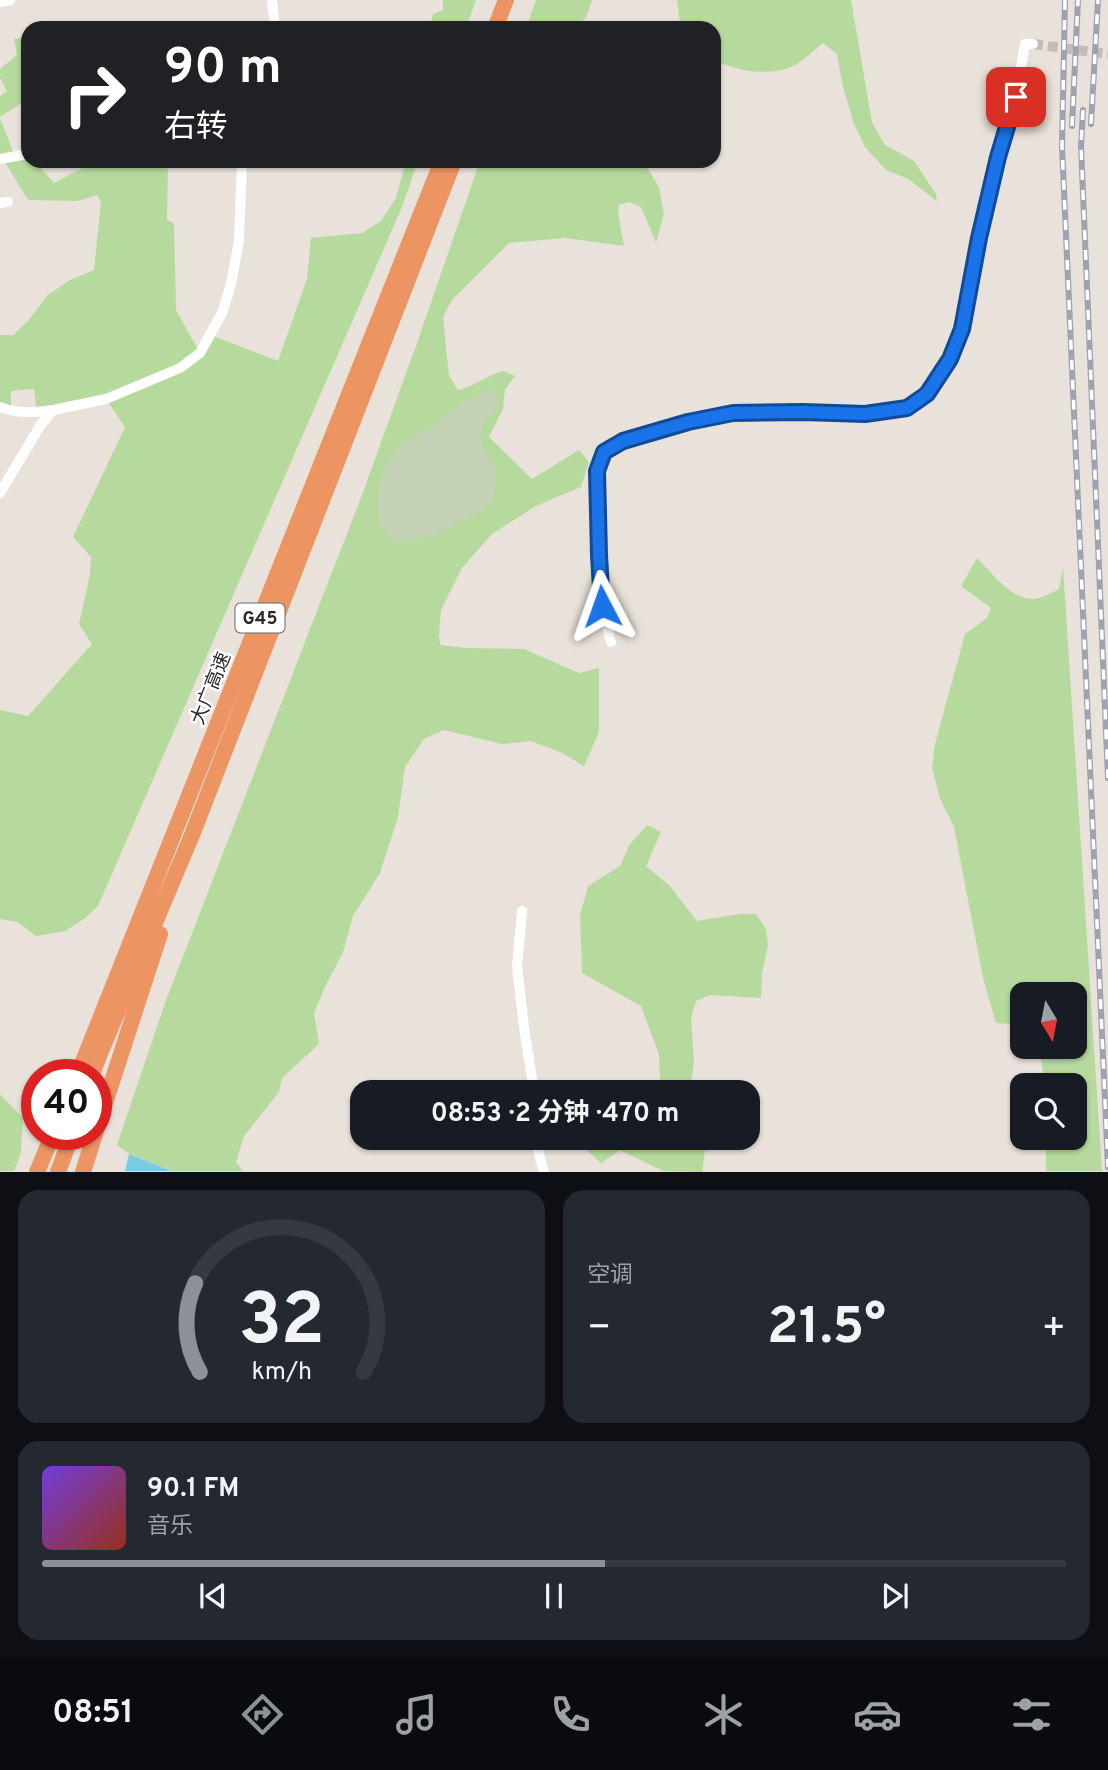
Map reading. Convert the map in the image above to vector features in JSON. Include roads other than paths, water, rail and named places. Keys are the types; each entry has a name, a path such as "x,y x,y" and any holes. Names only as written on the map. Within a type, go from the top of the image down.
{"highway":[{"path":"498,21 506,0"},
{"path":"509,21 517,0"},
{"name":"大广高速","path":"84,1059 439,168"},
{"name":"大广高速","path":"98,1059 192,835 451,168"},
{"path":"112,1083 192,835"},
{"path":"37,1171 46,1150"},
{"path":"58,1171 66,1150"},
{"path":"83,1171 90,1150"}],"street":[{"path":"0,2 10,0"},
{"path":"272,0 274,21"},
{"path":"611,642 602,606 599,555 597,471 604,452 623,441 688,422 733,413 865,414 907,408 927,394 950,359 962,329 982,224 1016,97 1025,44 1033,44"},
{"path":"0,159 21,155"},
{"path":"0,407 11,411 37,412 106,399 180,368 200,354 222,313 231,284 239,241 242,168"},
{"path":"0,493 40,426 53,410"},
{"path":"522,911 517,965 532,1080"},
{"path":"538,1150 544,1171"}],"water":[{"path":"129,1154 172,1171 125,1171"}],"tunnel":[{"path":"1033,44 1108,54"}],"railway":[{"path":"1065,0 1062,146 1108,1167"},
{"path":"1072,126 1078,0"},
{"path":"1091,124 1098,0"},
{"path":"1083,110 1081,146 1108,778"}]}
